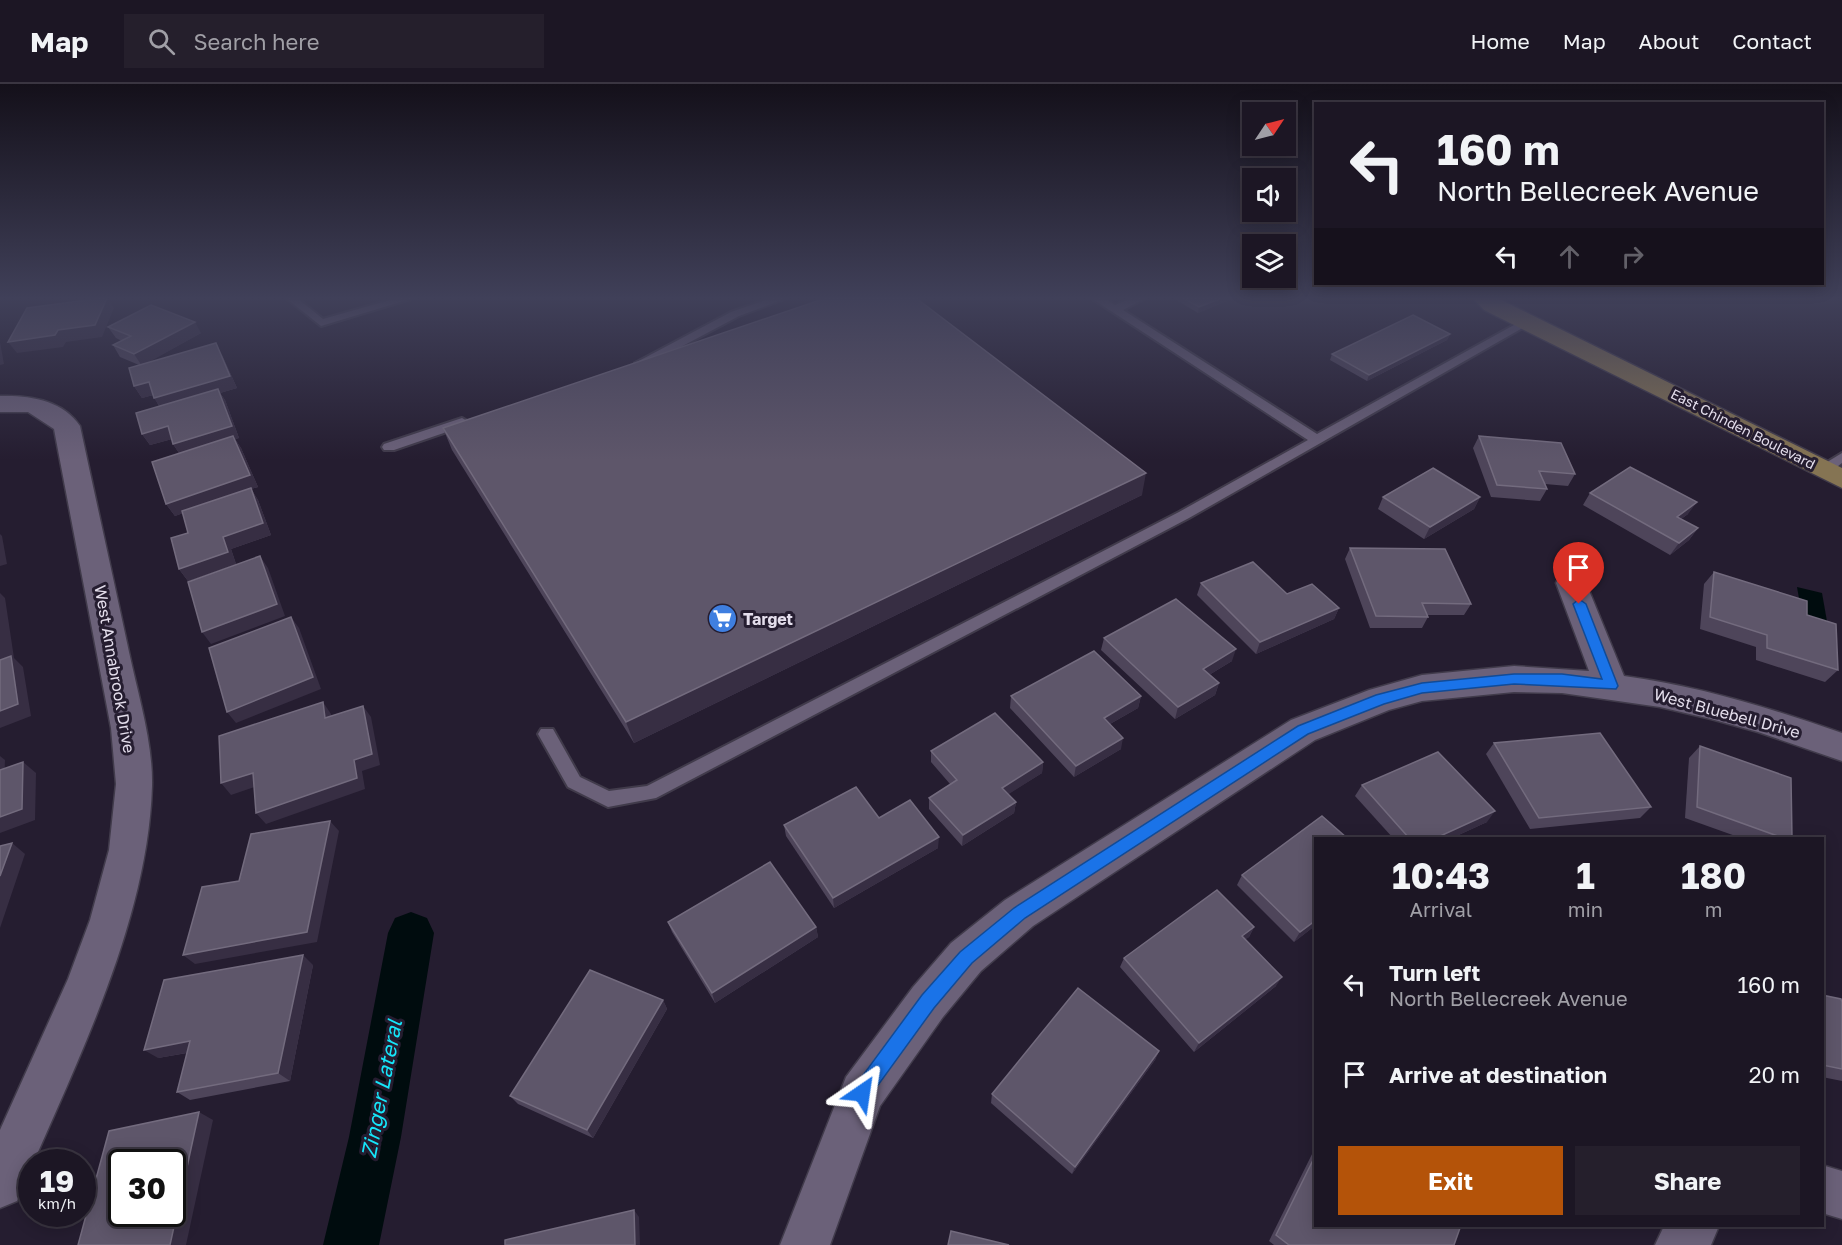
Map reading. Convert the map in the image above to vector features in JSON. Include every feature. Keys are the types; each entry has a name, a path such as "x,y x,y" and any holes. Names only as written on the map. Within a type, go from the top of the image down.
{"main road":[{"name":"East Chinden Boulevard","path":"1590,352 1836,469"}],"street":[{"name":"West Annabrook Drive","path":"0,1184 88,982 110,920 128,850 134,784 128,728 67,426 53,413 16,404"},
{"path":"1572,583 1611,686"},
{"name":"West Bluebell Drive","path":"805,1245 862,1093 877,1068 966,957 1019,913 1303,730 1341,714 1422,688 1514,679 1562,680 1660,694 1752,716 1842,747"},
{"path":"1824,1190 1842,1195"},
{"path":"1680,1245 1694,1227"}],"lane":[{"path":"629,367 663,352"},
{"path":"1181,352 1317,440"},
{"path":"548,734 574,782 608,799 650,794 1184,515 1473,352"},
{"path":"389,447 476,418"}],"shaded area":[{"path":"1797,587 1822,593 1828,627 1803,621"}],"building":[{"path":"184,352 220,352 230,376 154,398 149,382 134,386 129,368"},
{"name":"Target","path":"666,352 987,352 1146,473 626,722 443,428"},
{"path":"1336,352 1414,352 1369,375 1332,354"},
{"path":"218,389 232,426 173,444 168,426 142,434 136,413"},
{"path":"233,436 250,475 166,504 152,462"},
{"path":"1479,436 1561,443 1575,474 1539,471 1547,489 1497,485"},
{"path":"1630,467 1697,502 1677,517 1698,528 1679,543 1590,493"},
{"path":"1433,468 1480,497 1430,527 1383,497"},
{"path":"251,488 263,523 223,537 228,552 179,569 171,538 188,533 182,511"},
{"path":"1350,548 1445,549 1471,604 1422,603 1428,617 1376,616"},
{"path":"260,556 277,604 202,632 188,582"},
{"path":"1253,562 1287,594 1312,584 1339,608 1260,642 1201,583"},
{"path":"1714,572 1807,601 1807,615 1836,624 1838,670 1767,648 1767,635 1710,617"},
{"path":"1176,599 1236,649 1203,669 1219,683 1178,707 1104,638"},
{"path":"291,617 313,677 227,712 209,648"},
{"path":"1094,651 1141,696 1104,718 1123,738 1076,766 1011,696"},
{"path":"11,656 18,704 0,711 0,660"},
{"path":"323,702 325,718 363,706 372,754 354,760 357,778 256,813 253,773 221,783 219,736"},
{"path":"995,713 1043,762 1002,788 1016,802 963,835 929,798 957,780 931,751"},
{"path":"1600,733 1651,807 1539,818 1494,743"},
{"path":"1700,746 1791,778 1792,837 1780,837 1697,807"},
{"path":"1438,752 1495,811 1438,837 1408,837 1362,785"},
{"path":"23,762 22,809 0,817 0,770"},
{"path":"856,787 879,818 910,800 939,837 833,898 784,825"},
{"path":"1322,816 1346,837 1314,837 1314,922 1300,932 1242,875"},
{"path":"330,821 307,932 183,955 202,887 239,881 251,834"},
{"path":"12,843 0,876 0,846"},
{"path":"770,862 816,927 712,993 668,922"},
{"path":"1217,890 1254,927 1242,936 1282,977 1199,1043 1124,958"},
{"path":"303,955 278,1073 177,1092 190,1041 144,1050 164,980"},
{"path":"590,970 663,1000 587,1130 510,1096"},
{"path":"1078,988 1159,1051 1075,1167 992,1094"},
{"path":"1824,995 1841,999 1842,1002 1842,1069 1824,1065"},
{"path":"199,1112 186,1172 186,1149 108,1149 108,1227 174,1227 170,1245 78,1245 83,1227 96,1227 96,1179 109,1131"},
{"path":"1314,1158 1314,1227 1460,1228 1454,1245 1289,1245 1276,1235"},
{"path":"634,1210 635,1245 505,1245 505,1240"},
{"path":"951,1231 1009,1245 948,1245"}],"waterway":[{"name":"Zinger Lateral","path":"351,1245 375,1137 411,933"}],"place":[{"name":"Target","path":"722,619"}],"route":[{"path":"862,1093 877,1068 966,957 1019,913 1303,730 1381,699 1422,688 1514,679 1562,680 1611,686 1579,604"}]}
